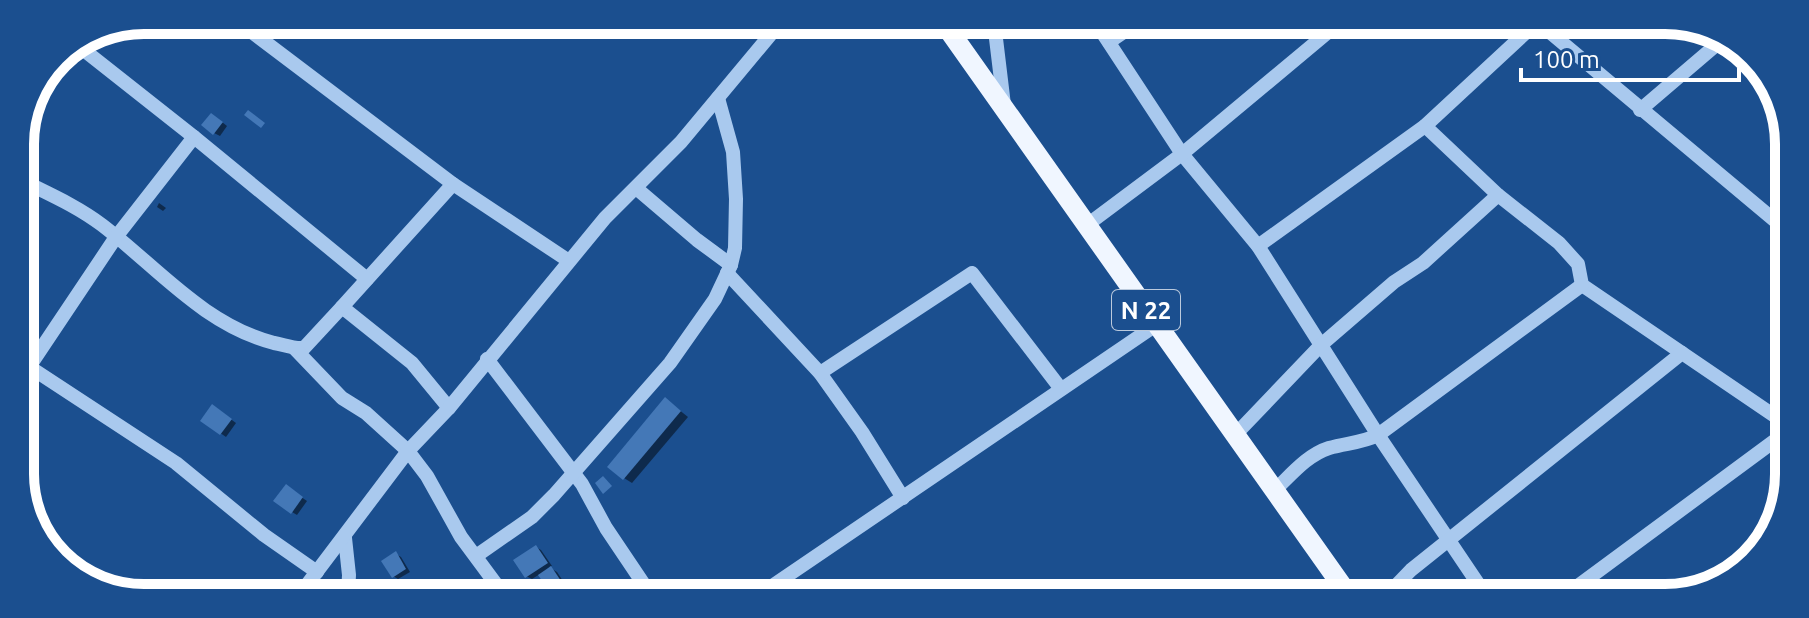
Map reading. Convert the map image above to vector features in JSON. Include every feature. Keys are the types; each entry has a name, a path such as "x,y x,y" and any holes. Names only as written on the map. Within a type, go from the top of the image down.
{"main road":[{"name":"N 22","path":"951,34 1341,584"}],"street":[{"path":"255,34 453,184 569,261"},
{"path":"308,584 408,451 449,408 605,218 681,142 771,34"},
{"path":"995,34 1005,112"},
{"path":"1104,34 1182,154 1258,246 1378,435 1478,584"},
{"path":"1109,42 1121,34"},
{"path":"1087,225 1182,154 1326,34"},
{"path":"1258,246 1425,126 1526,34"},
{"path":"1549,34 1775,221"},
{"path":"1640,110 1715,46"},
{"path":"85,51 367,279"},
{"path":"476,556 532,517 554,495 670,363 702,320 729,269 735,248 733,152 718,98"},
{"path":"1425,126 1498,195 1559,243 1578,264 1582,285 1775,416"},
{"path":"34,351 116,237 194,137"},
{"path":"34,186 72,204 116,237 181,294 216,317 257,339 295,349 309,344 453,184"},
{"path":"636,188 729,269 820,373 903,498"},
{"path":"1235,435 1321,345 1394,282 1423,263 1498,195"},
{"path":"820,373 972,273 1061,389"},
{"path":"1275,490 1310,457 1329,448 1365,442 1378,435 1582,285"},
{"path":"342,307 412,363 449,408"},
{"path":"775,584 1156,325"},
{"path":"295,349 342,398 366,413 408,451 427,476 461,537 496,584"},
{"path":"1398,584 1682,353"},
{"path":"487,359 573,471 644,584"},
{"path":"34,370 176,463 264,535 317,572"},
{"path":"1581,584 1775,440"},
{"path":"345,538 349,584"}],"building":[{"path":"248,110 265,123 261,128 244,115"},
{"path":"211,113 223,122 213,135 201,125"},
{"path":"665,397 681,411 623,480 607,467"},
{"path":"212,404 232,419 220,435 200,421"},
{"path":"603,476 612,486 603,494 595,483"},
{"path":"286,484 303,497 291,514 273,501"},
{"path":"536,545 548,563 525,578 513,560"},
{"path":"396,551 406,569 392,578 381,561"},
{"path":"551,566 563,584 544,584 538,575"}]}
